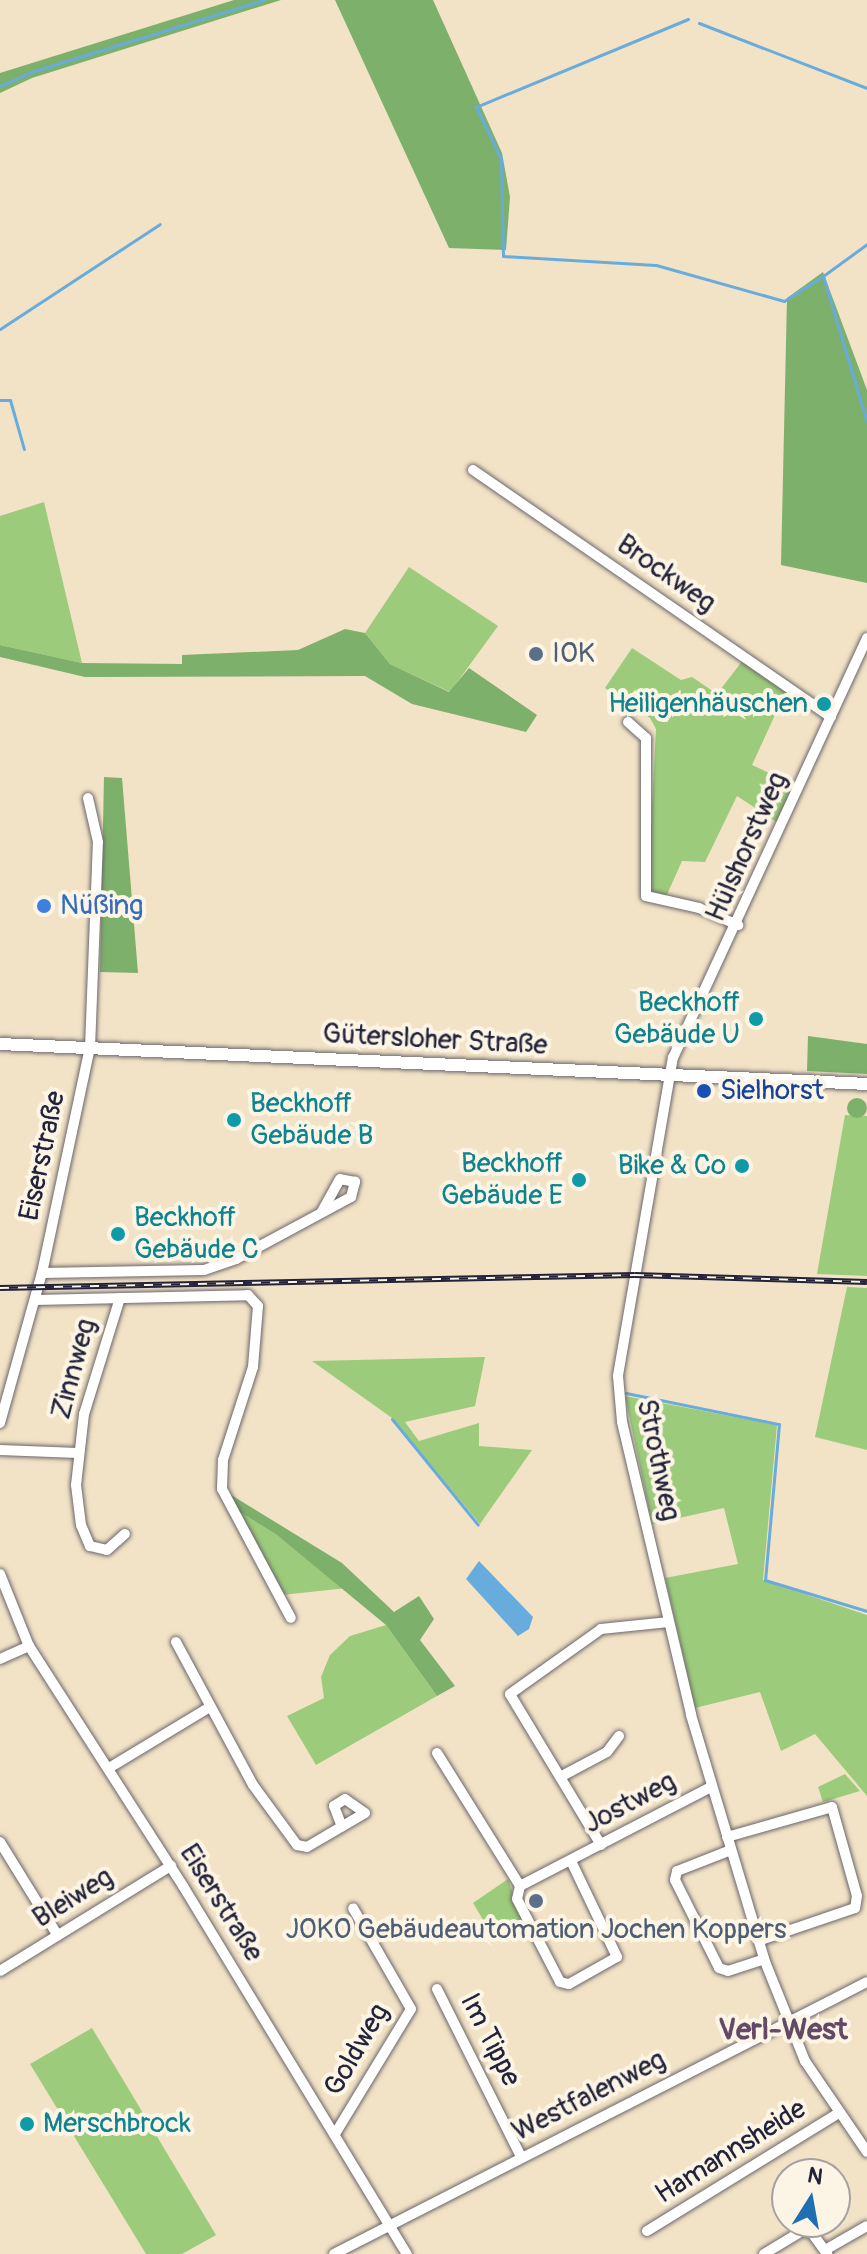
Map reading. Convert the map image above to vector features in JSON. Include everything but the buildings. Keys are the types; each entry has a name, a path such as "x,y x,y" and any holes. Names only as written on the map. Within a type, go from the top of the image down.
{"main road":[{"name":"Gütersloher Straße","path":"0,1044 867,1084"}],"street":[{"name":"Brockweg","path":"473,470 831,717"},
{"name":"Hülshorstweg","path":"670,1074 867,638"},
{"path":"628,722 646,738 646,896 699,908 738,925"},
{"name":"Eiserstraße","path":"0,1423 4,1388 42,1273 90,1048 98,842 88,798"},
{"name":"Strothweg","path":"670,1074 618,1376 622,1422 711,1787 764,1959 786,2023 839,2113 867,2152"},
{"path":"42,1273 204,1270 236,1259 322,1212"},
{"path":"35,1300 248,1295 258,1306 253,1367 223,1460 222,1489 291,1618"},
{"name":"Zinnweg","path":"120,1298 95,1369 78,1453 80,1516 90,1546 107,1550 125,1534"},
{"name":"Zinnweg","path":"0,1450 78,1453"},
{"name":"Eiserstraße","path":"0,1574 29,1646 171,1866 407,2254"},
{"path":"601,1845 510,1694 601,1629 669,1622"},
{"path":"176,1642 208,1708 297,1845 307,1847 342,1827"},
{"path":"0,1659 29,1646"},
{"path":"109,1768 208,1708"},
{"path":"560,1777 607,1752 619,1736"},
{"name":"Jostweg","path":"437,1753 520,1886 517,1899 560,1982 569,1984 617,1957 571,1861"},
{"name":"Jostweg","path":"520,1886 711,1787"},
{"path":"727,1837 832,1807 857,1896 855,1908 758,1941"},
{"path":"0,1842 58,1936"},
{"path":"731,1850 677,1871 675,1880 719,1968 728,1971 764,1959"},
{"name":"Bleiweg","path":"0,1971 171,1866"},
{"name":"Goldweg","path":"335,2134 411,2009 353,1908"},
{"name":"Westfalenweg","path":"334,2254 470,2183 495,2176 521,2157 654,2094 867,1982"},
{"name":"Im Tippe","path":"437,1989 521,2157"},
{"name":"Hamannsheide","path":"647,2231 839,2113"},
{"path":"764,2254 802,2231 812,2233 826,2252 867,2226"}],"green space":[{"path":"234,0 281,0 32,78 0,93 0,73"},
{"path":"335,0 433,0 502,153 510,197 506,250 449,248"},
{"path":"823,272 867,390 867,583 781,565 787,298"},
{"path":"44,502 82,663 0,645 0,516"},
{"path":"409,567 498,626 450,692 390,664 365,633"},
{"path":"345,629 365,633 390,664 449,692 469,668 537,715 526,732 412,704 365,676 85,677 0,657 0,645 82,663 182,664 182,655 298,650"},
{"path":"632,648 681,680 692,677 717,694 743,660 786,691 752,765 795,785 778,823 737,796 705,862 682,861 665,899 650,892 648,884 656,729 650,718 605,688"},
{"path":"104,777 122,778 138,973 100,972"},
{"path":"808,1036 867,1044 867,1074 807,1071"},
{"path":"857,1098 864,1101 867,1108 864,1115 857,1118 850,1115 847,1108 850,1101"},
{"path":"845,1115 867,1116 867,1276 817,1274"},
{"path":"847,1287 867,1288 867,1450 815,1437"},
{"path":"485,1357 475,1406 405,1422 419,1441 479,1423 479,1446 532,1450 480,1524 392,1418 312,1361"},
{"path":"625,1396 777,1425 763,1580 867,1615 867,1796 815,1734 781,1751 760,1692 695,1708 665,1578 738,1564 724,1508 652,1524"},
{"path":"228,1493 342,1563 394,1612 419,1596 434,1619 420,1640 455,1686 437,1696 386,1625 277,1535 233,1508"},
{"path":"233,1508 277,1535 347,1588 282,1595"},
{"path":"386,1625 437,1696 316,1765 287,1716 324,1698 321,1677 330,1655 350,1636"},
{"path":"845,1774 860,1791 823,1802 818,1787"},
{"path":"508,1879 522,1919 492,1935 473,1903"},
{"path":"92,2028 216,2235 182,2254 146,2254 30,2064"}],"water":[{"path":"479,1561 533,1617 529,1629 518,1636 466,1579"}],"waterway":[{"path":"0,86 31,72 264,0"},
{"path":"688,19 476,107 501,159 503,256 656,265 784,301 823,276 867,423"},
{"path":"699,23 867,88"},
{"path":"0,329 160,224"},
{"path":"823,276 867,244"},
{"path":"0,400 10,400 24,449"},
{"path":"626,1393 779,1424 765,1580 867,1611"},
{"path":"392,1419 478,1525"}],"railway":[{"path":"0,1288 635,1275 867,1282"}],"place":[{"name":"IOK","path":"536,654"},
{"name":"Heiligenhäuschen","path":"824,704"},
{"name":"Nüßing","path":"44,906"},
{"name":"Beckhoff Gebäude U","path":"756,1019"},
{"name":"Sielhorst","path":"704,1091"},
{"name":"Beckhoff Gebäude B","path":"234,1120"},
{"name":"Bike & Co","path":"742,1166"},
{"name":"Beckhoff Gebäude E","path":"579,1180"},
{"name":"Beckhoff Gebäude C","path":"118,1234"},
{"name":"JOKO Gebäudeautomation Jochen Koppers","path":"536,1901"},
{"name":"Merschbrock","path":"27,2124"}],"district":[{"name":"Verl-West","path":"783,2030"}]}
